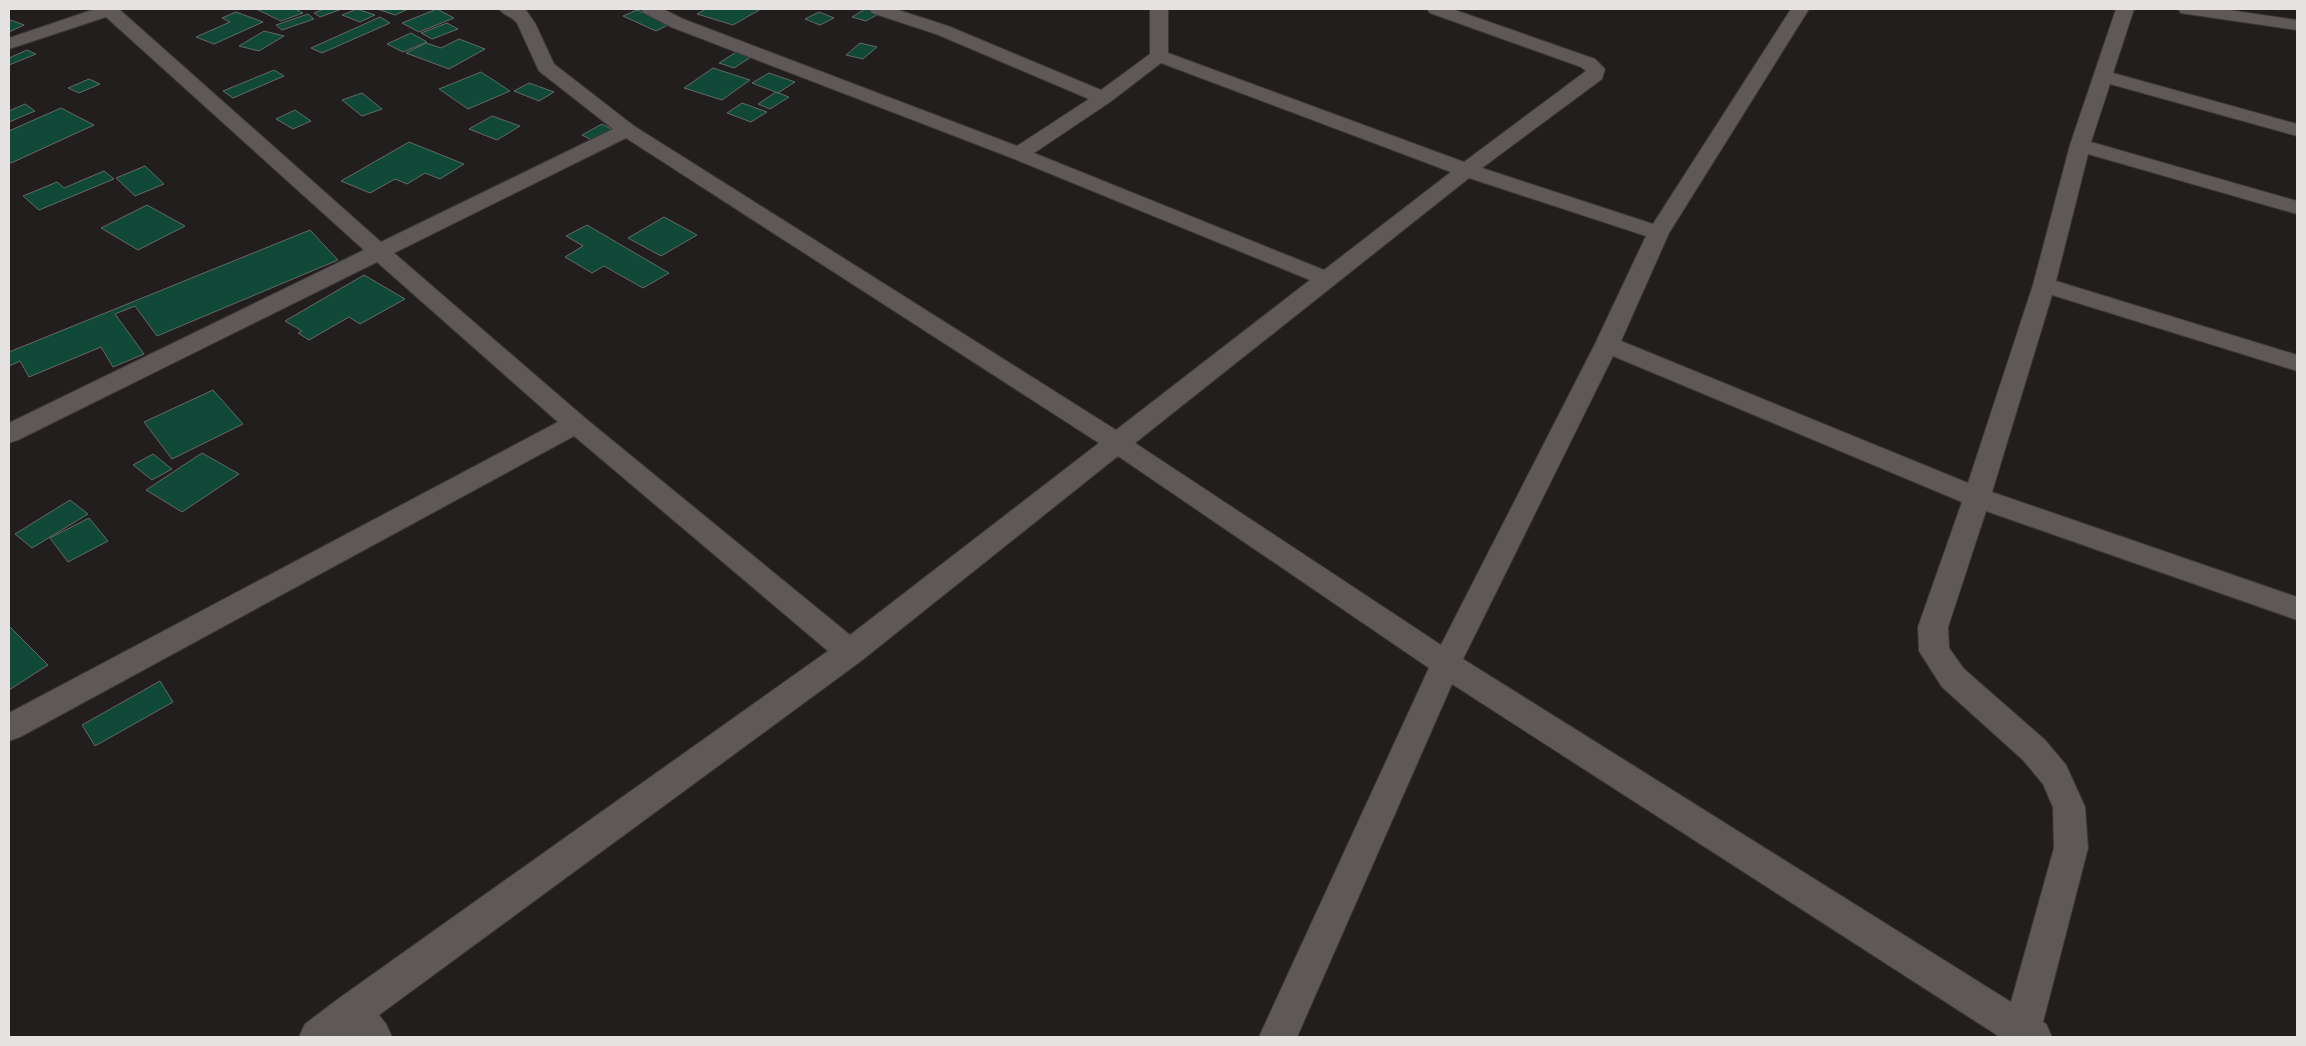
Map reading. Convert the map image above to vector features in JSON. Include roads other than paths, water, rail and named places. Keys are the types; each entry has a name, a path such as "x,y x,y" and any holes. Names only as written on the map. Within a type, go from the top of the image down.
{"street":[{"path":"650,9 677,23 1019,154 1327,279"},
{"path":"878,9 942,30 1103,98"},
{"path":"1159,9 1159,56"},
{"path":"318,1037 362,1025 850,652 1466,170 1595,75 1596,69 1588,63 1436,9"},
{"path":"1278,1037 1446,664 1607,344 1658,233 1800,9"},
{"path":"520,10 536,42 539,56 546,67 628,130 1117,443 1446,664 2028,1034 2071,848 2070,807 2055,775 2034,750 1953,678 1934,651 1933,627 1977,497 2044,285 2080,145 2125,9"},
{"path":"2187,9 2297,24"},
{"path":"9,44 111,10 380,252 576,424 850,652"},
{"path":"1019,154 1103,98 1159,56"},
{"path":"1159,56 1466,170 1658,233"},
{"path":"2102,76 2297,130"},
{"path":"9,434 628,130"},
{"path":"2080,145 2297,208"},
{"path":"2044,285 2297,363"},
{"path":"1607,344 1977,497 2297,609"},
{"path":"9,728 576,424"}]}
